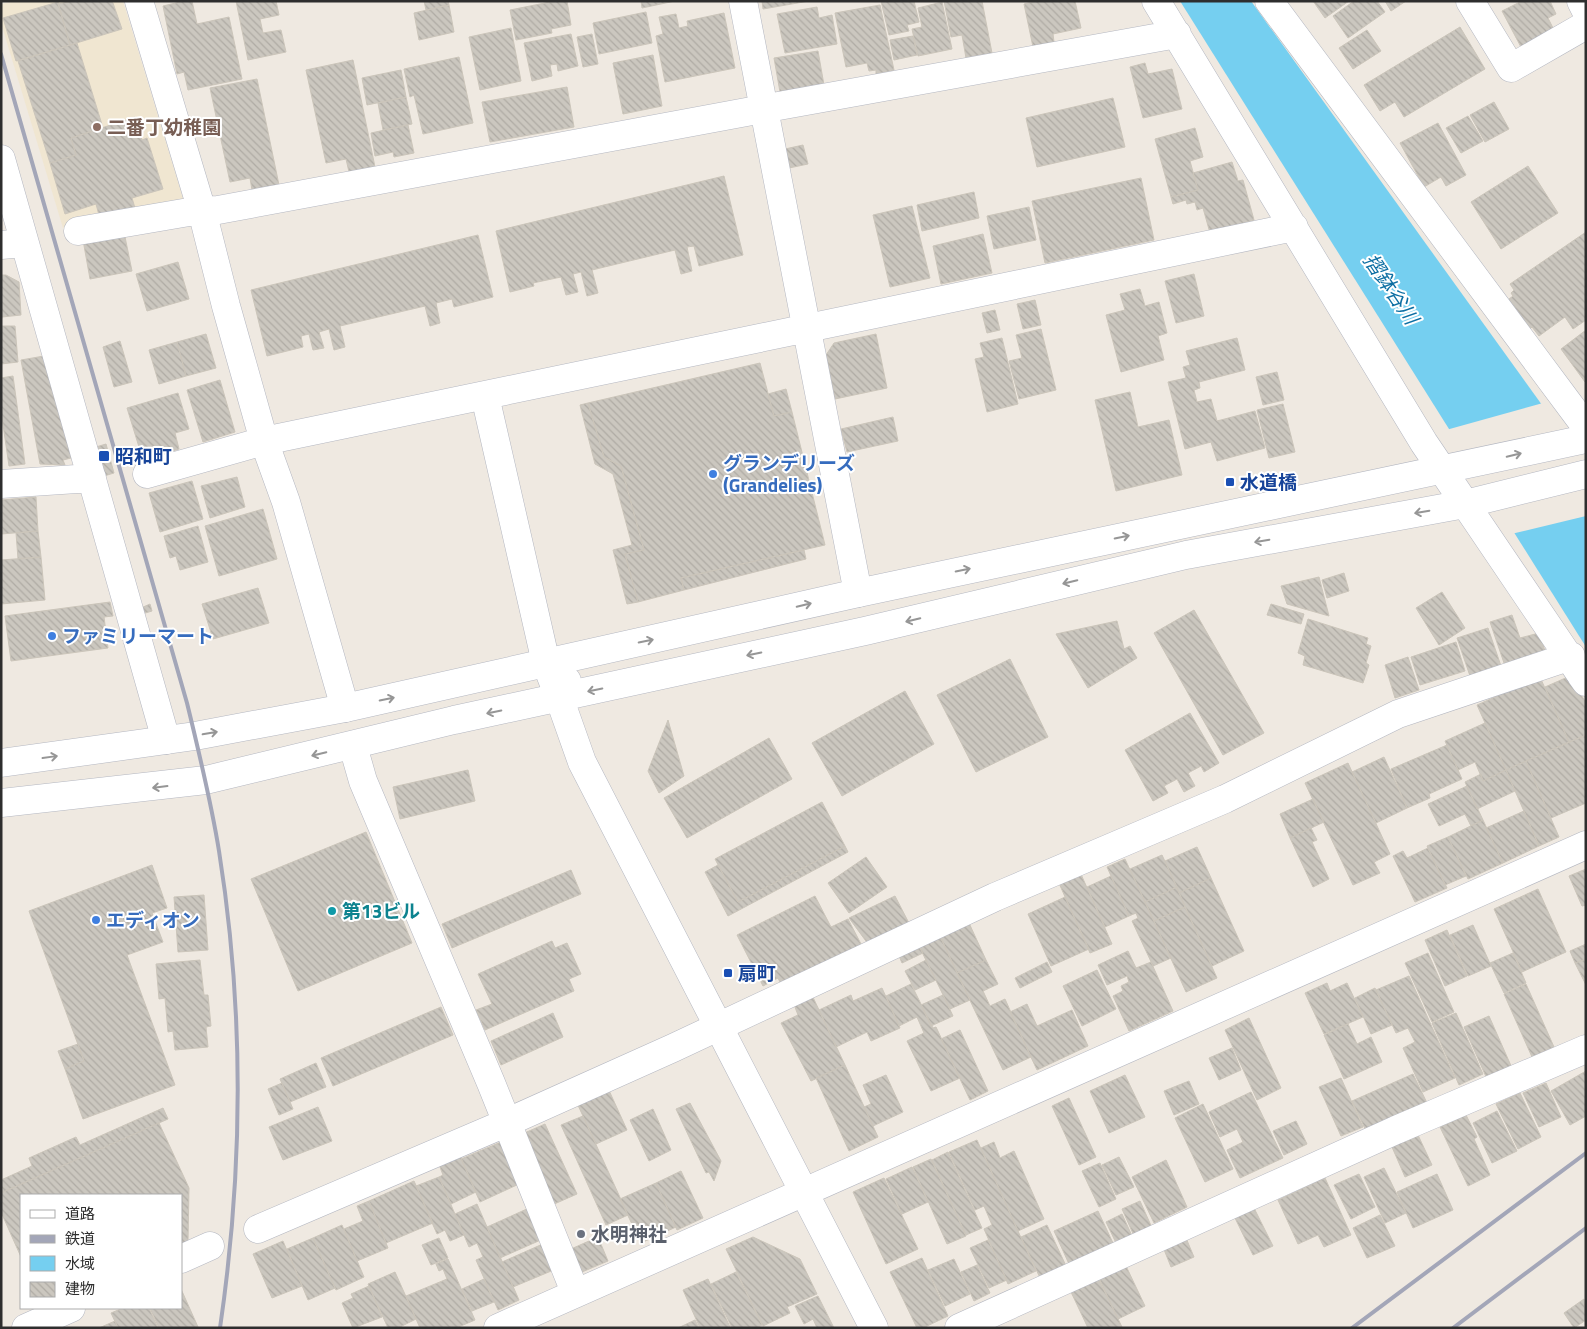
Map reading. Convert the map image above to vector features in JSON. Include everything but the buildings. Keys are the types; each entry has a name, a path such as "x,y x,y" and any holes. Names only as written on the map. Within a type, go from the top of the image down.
{"street":[{"path":"139,1 202,210 226,306 264,441 286,502 345,708"},
{"path":"743,1 858,593"},
{"path":"258,1229 508,1122 718,1027 995,897 1225,799 1398,714 1579,671 1455,468 1424,443 1156,1"},
{"path":"1,764 166,740 345,708 858,593 1455,468 1582,436 1269,1"},
{"path":"1470,1 1511,68 1586,25"},
{"path":"1581,1 1586,11"},
{"path":"78,231 202,210 218,210 765,108 1177,34"},
{"path":"1,160 13,244 92,478 166,740"},
{"path":"147,474 264,441 1294,227"},
{"path":"485,396 546,663 582,762 874,1328"},
{"path":"1,803 206,780 353,746 454,720 865,631 1186,555 1476,501 1586,474"},
{"path":"1,484 92,478"},
{"path":"559,698 569,678 580,666 604,650"},
{"path":"462,682 531,690 559,698"},
{"path":"353,746 363,781 508,1122 575,1292"},
{"path":"498,1328 575,1292 1586,845"},
{"path":"959,1328 1396,1130 1586,1049"},
{"path":"182,1259 210,1246"},
{"path":"26,1328 69,1309"}],"shaded area":[{"name":"二番丁幼稚園","path":"16,1 123,1 185,205 63,228 1,23 1,4"}],"water":[{"name":"摺鉢谷川","path":"1180,1 1251,1 1586,466 1586,647"}],"pier":[{"path":"1543,403 1586,461 1586,516 1511,534 1446,430"}],"railway":[{"path":"1,54 187,703 216,832 233,970 238,1090 233,1209 228,1269 220,1328"},
{"path":"1352,1328 1586,1153"},
{"path":"1453,1328 1586,1228"}],"place":[{"name":"二番丁幼稚園","path":"97,127"},
{"name":"昭和町","path":"104,456"},
{"name":"グランデリーズ (Grandelies)","path":"713,474"},
{"name":"水道橋","path":"1230,482"},
{"name":"ファミリーマート","path":"52,636"},
{"name":"第13ビル","path":"332,911"},
{"name":"エディオン","path":"96,920"},
{"name":"扇町","path":"728,973"},
{"name":"水明神社","path":"581,1234"}]}
